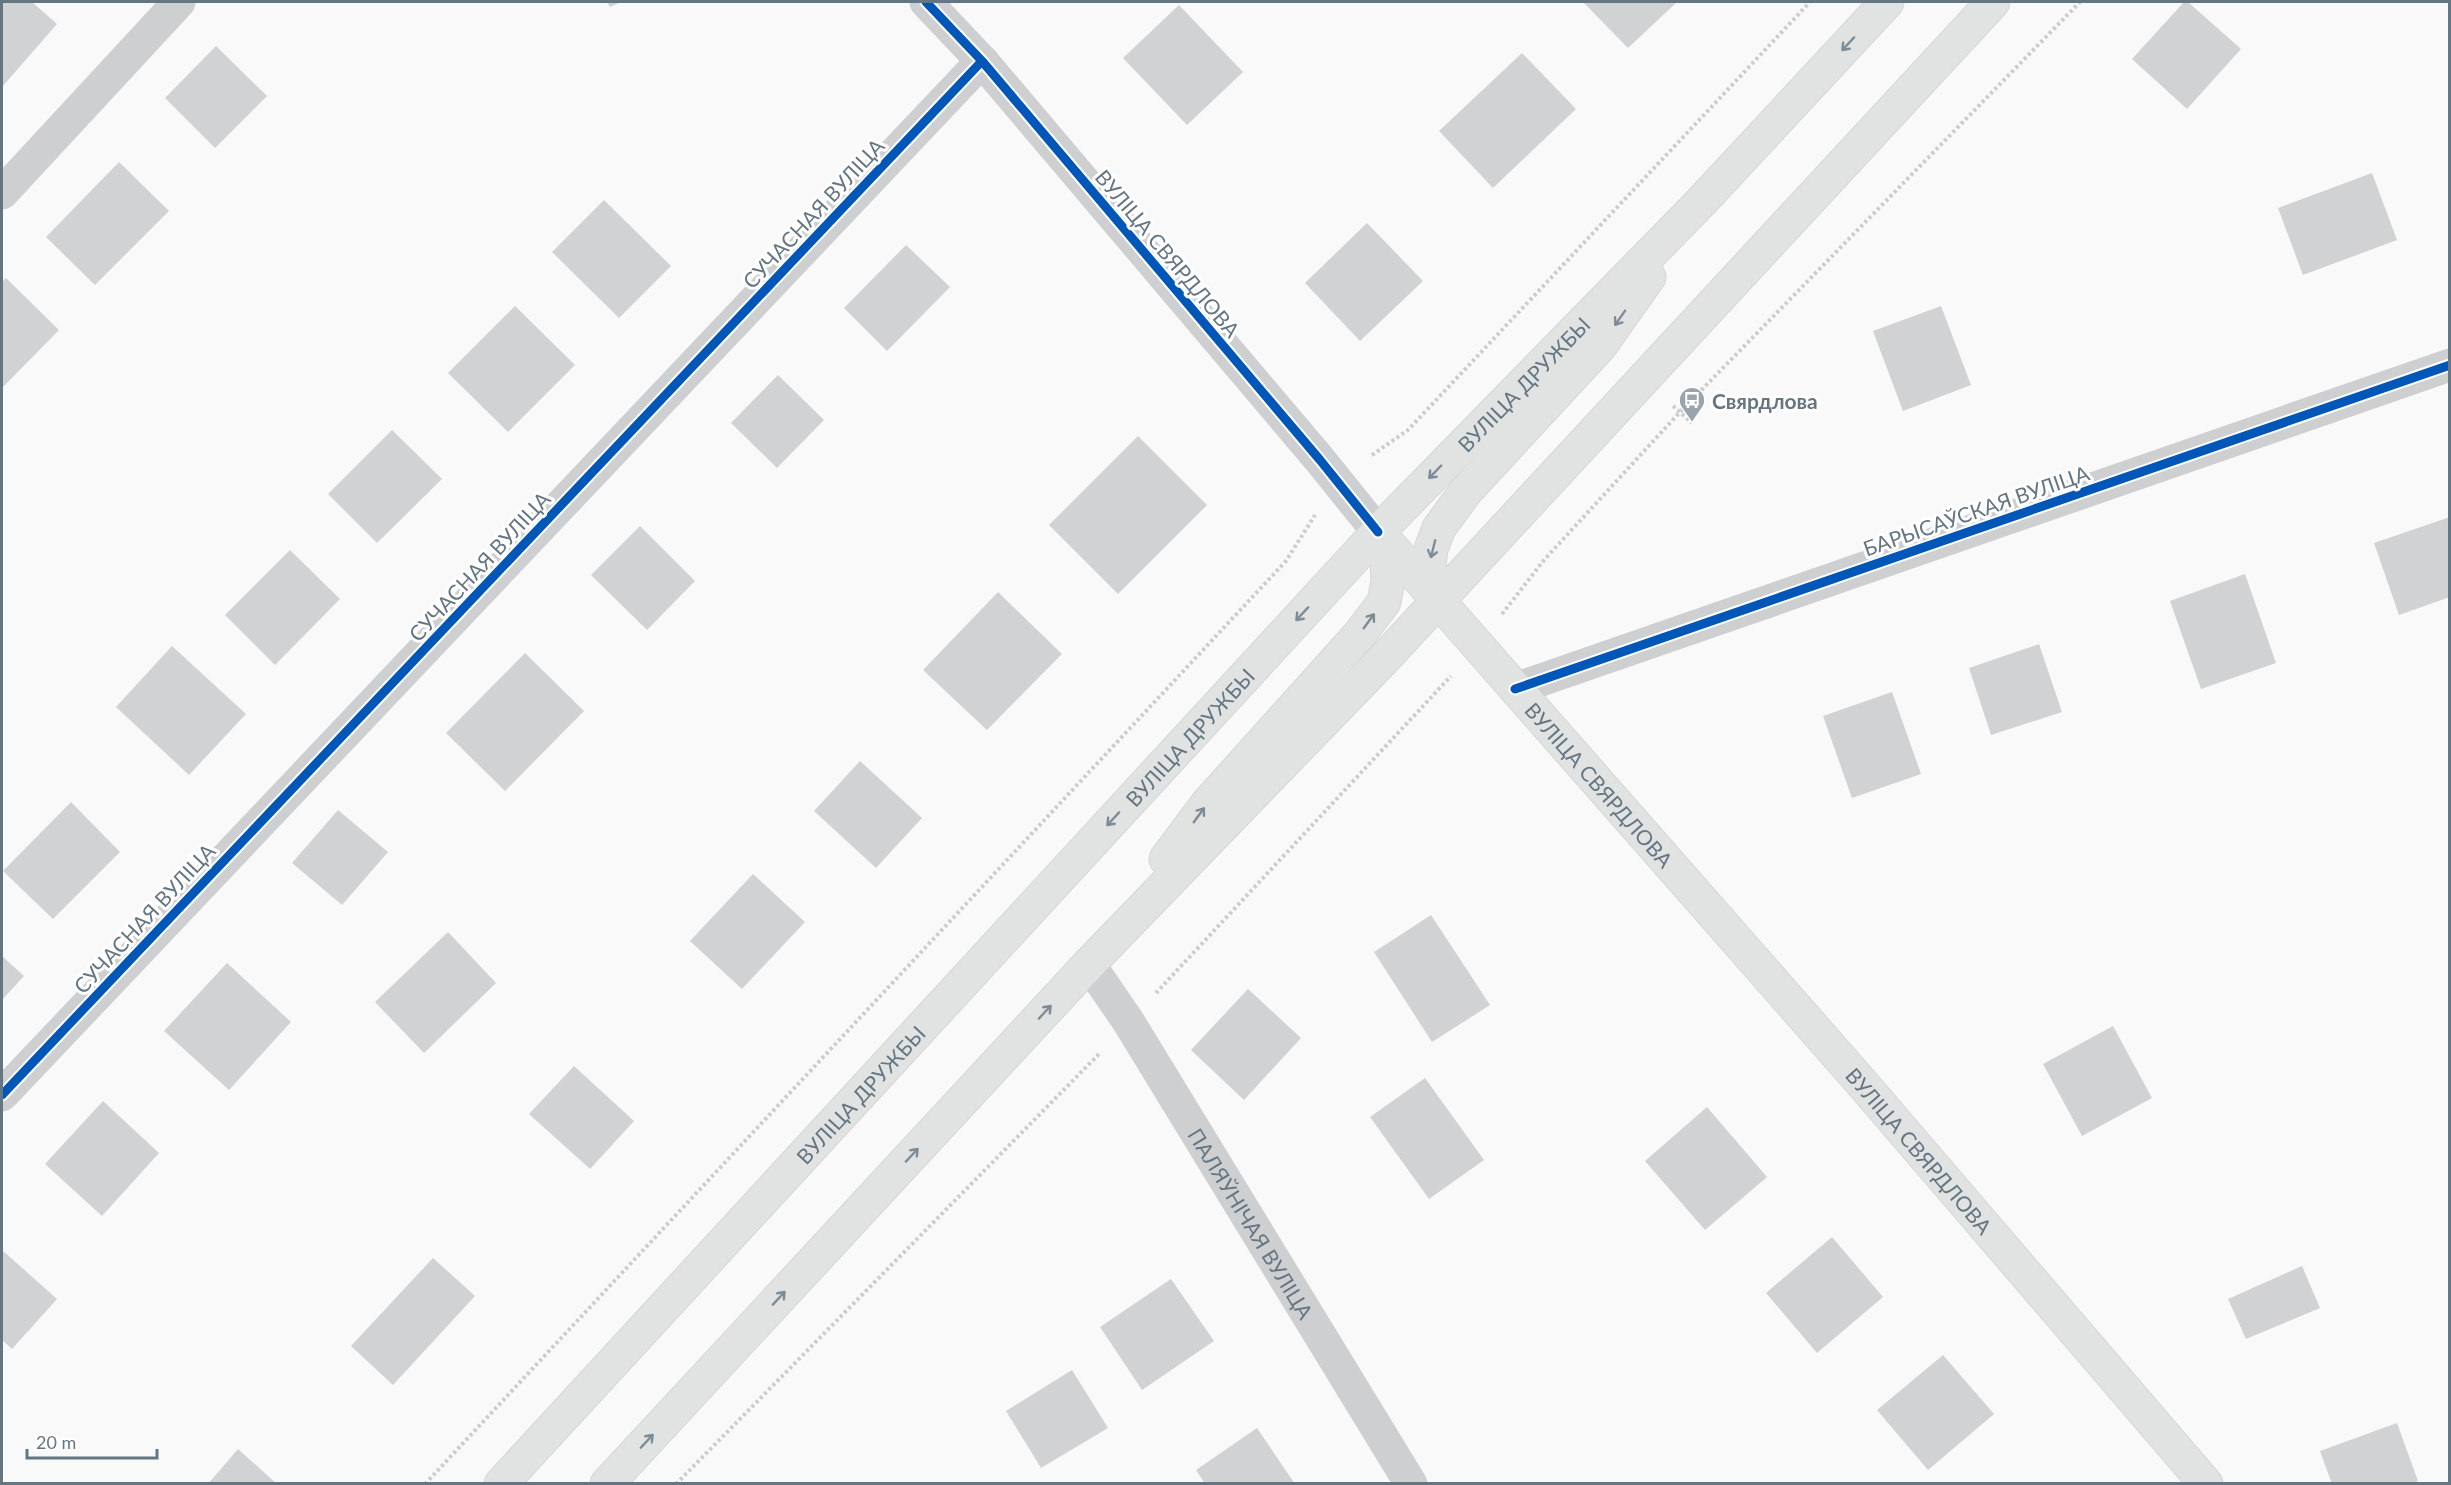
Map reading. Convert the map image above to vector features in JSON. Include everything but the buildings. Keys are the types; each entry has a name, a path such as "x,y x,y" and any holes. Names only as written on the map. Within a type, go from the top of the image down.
{"main road":[{"name":"ВУЛІЦА ДРУЖБЫ","path":"501,1484 1378,532 1702,201 1887,2"},
{"path":"607,1484 1089,964 1384,659 1436,600 1993,2"},
{"path":"1436,600 1428,573 1431,549 1439,528 1466,491 1601,345 1702,201"},
{"path":"1089,964 1207,804 1359,635 1384,602 1388,581 1387,562 1378,532"},
{"name":"ВУЛІЦА СВЯРДЛОВА","path":"1378,532 1860,1082 2206,1484"}],"street":[{"path":"2,193 179,2"},
{"name":"ВУЛІЦА СВЯРДЛОВА","path":"926,2 982,61 1378,532"},
{"name":"СУЧАСНАЯ ВУЛІЦА","path":"2,1095 982,61"},
{"name":"БАРЫСАЎСКАЯ ВУЛІЦА","path":"1515,689 2450,365"},
{"name":"ПАЛЯЎНІЧАЯ ВУЛІЦА","path":"1089,964 1128,1021 1411,1484"}],"path":[{"path":"1372,455 1408,430 1810,2"},
{"path":"1502,614 1544,560 1680,412 2080,2"},
{"path":"425,1484 1286,561 1318,511"},
{"path":"1154,996 1455,671"},
{"path":"676,1484 1109,1044"}],"cycle path":[{"path":"926,2 982,61 1320,460 1378,532"},
{"path":"2,1095 982,61"},
{"path":"1515,689 2450,365"}],"place":[{"name":"Свярдлова","path":"1692,423"}]}
